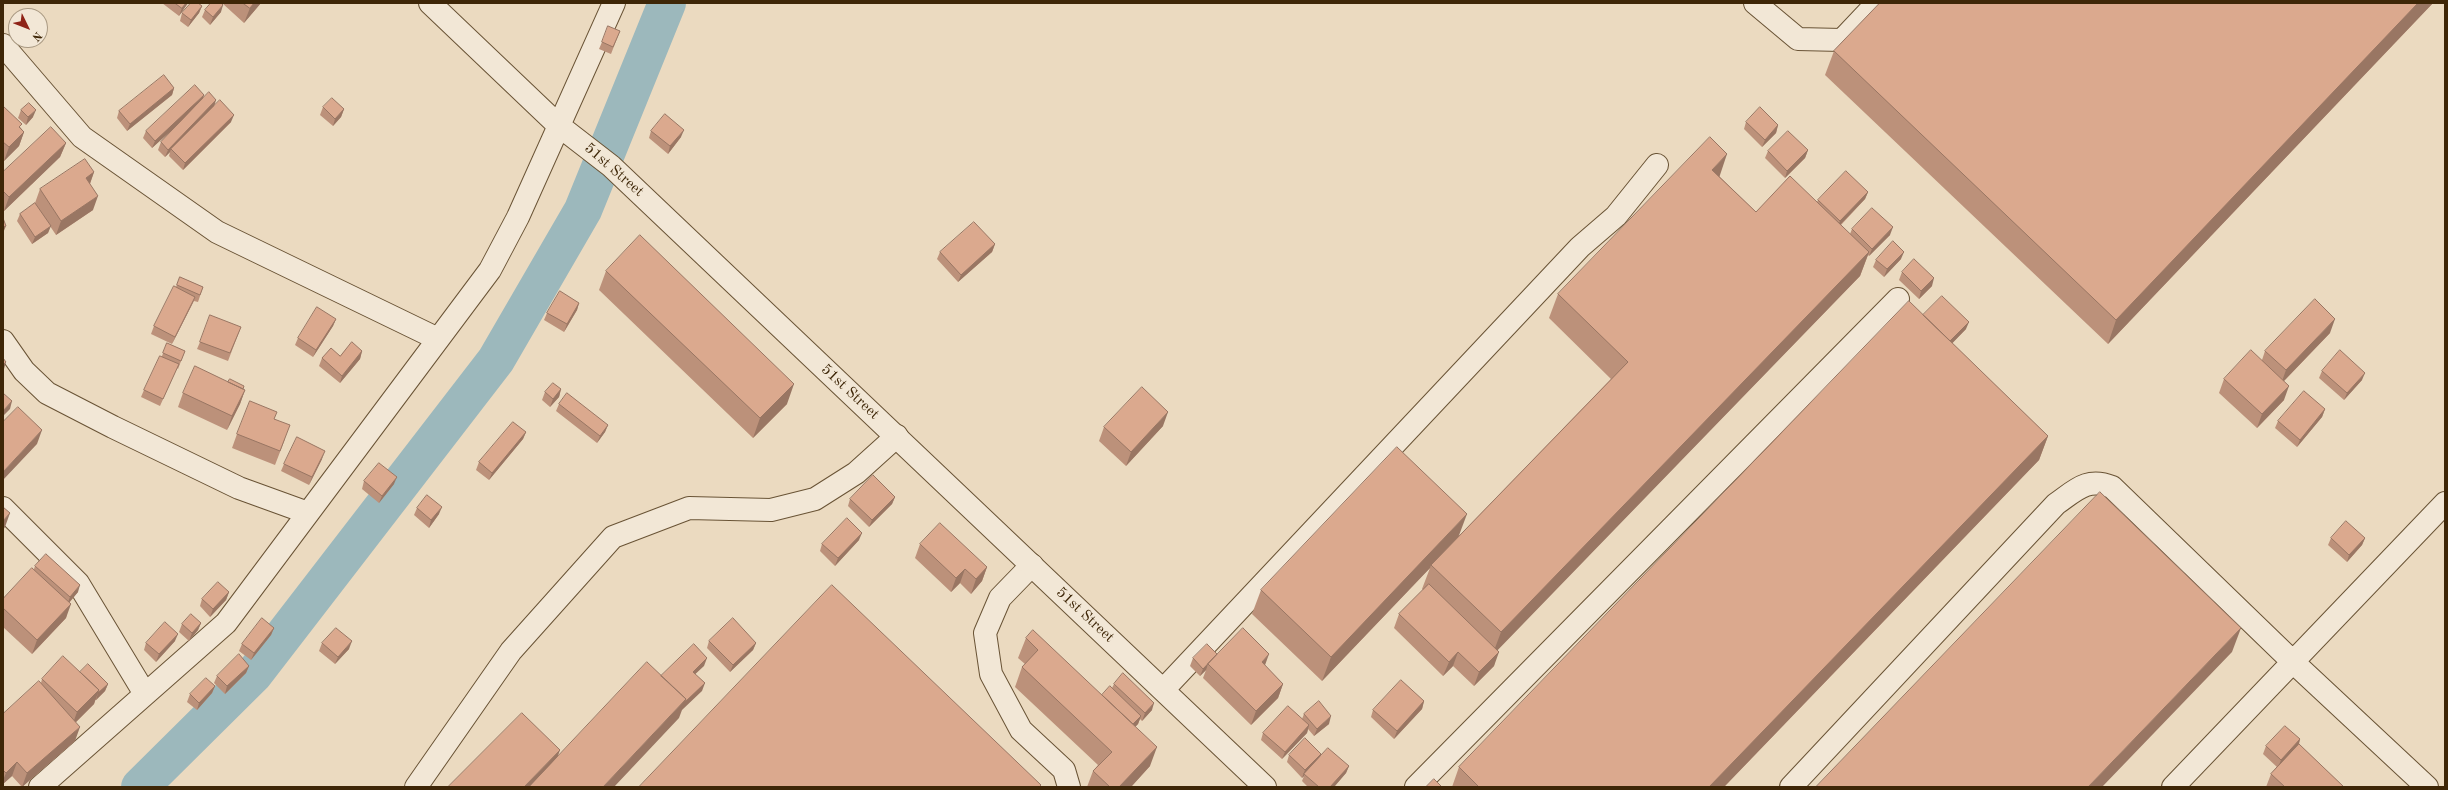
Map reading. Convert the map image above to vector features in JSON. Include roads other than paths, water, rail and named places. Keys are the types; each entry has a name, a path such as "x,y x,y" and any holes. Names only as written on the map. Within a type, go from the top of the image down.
{"street":[{"name":"51st Street","path":"430,3 558,125 611,166 1164,689 1265,787"},
{"path":"40,787 226,623 490,270 518,217 614,3"},
{"path":"1755,3 1798,39 1842,40 1877,3"},
{"path":"3,45 82,137 217,232 438,339"},
{"path":"1164,689 1580,247 1616,216 1657,165"},
{"path":"1416,787 1898,299"},
{"path":"3,341 24,371 47,393 113,428 238,488 308,513"},
{"path":"416,787 511,651 613,537 689,508 771,510 815,499 856,473 897,436"},
{"path":"1791,787 2056,504 2080,487 2098,481 2112,487 2293,662 2427,787"},
{"path":"2173,787 2445,503"},
{"path":"3,508 78,583 145,694"},
{"path":"1032,565 1000,598 985,632 991,674 1021,730 1064,770 1069,787"}],"waterway":[{"path":"140,787 254,674 496,360 583,210 667,3"}]}
